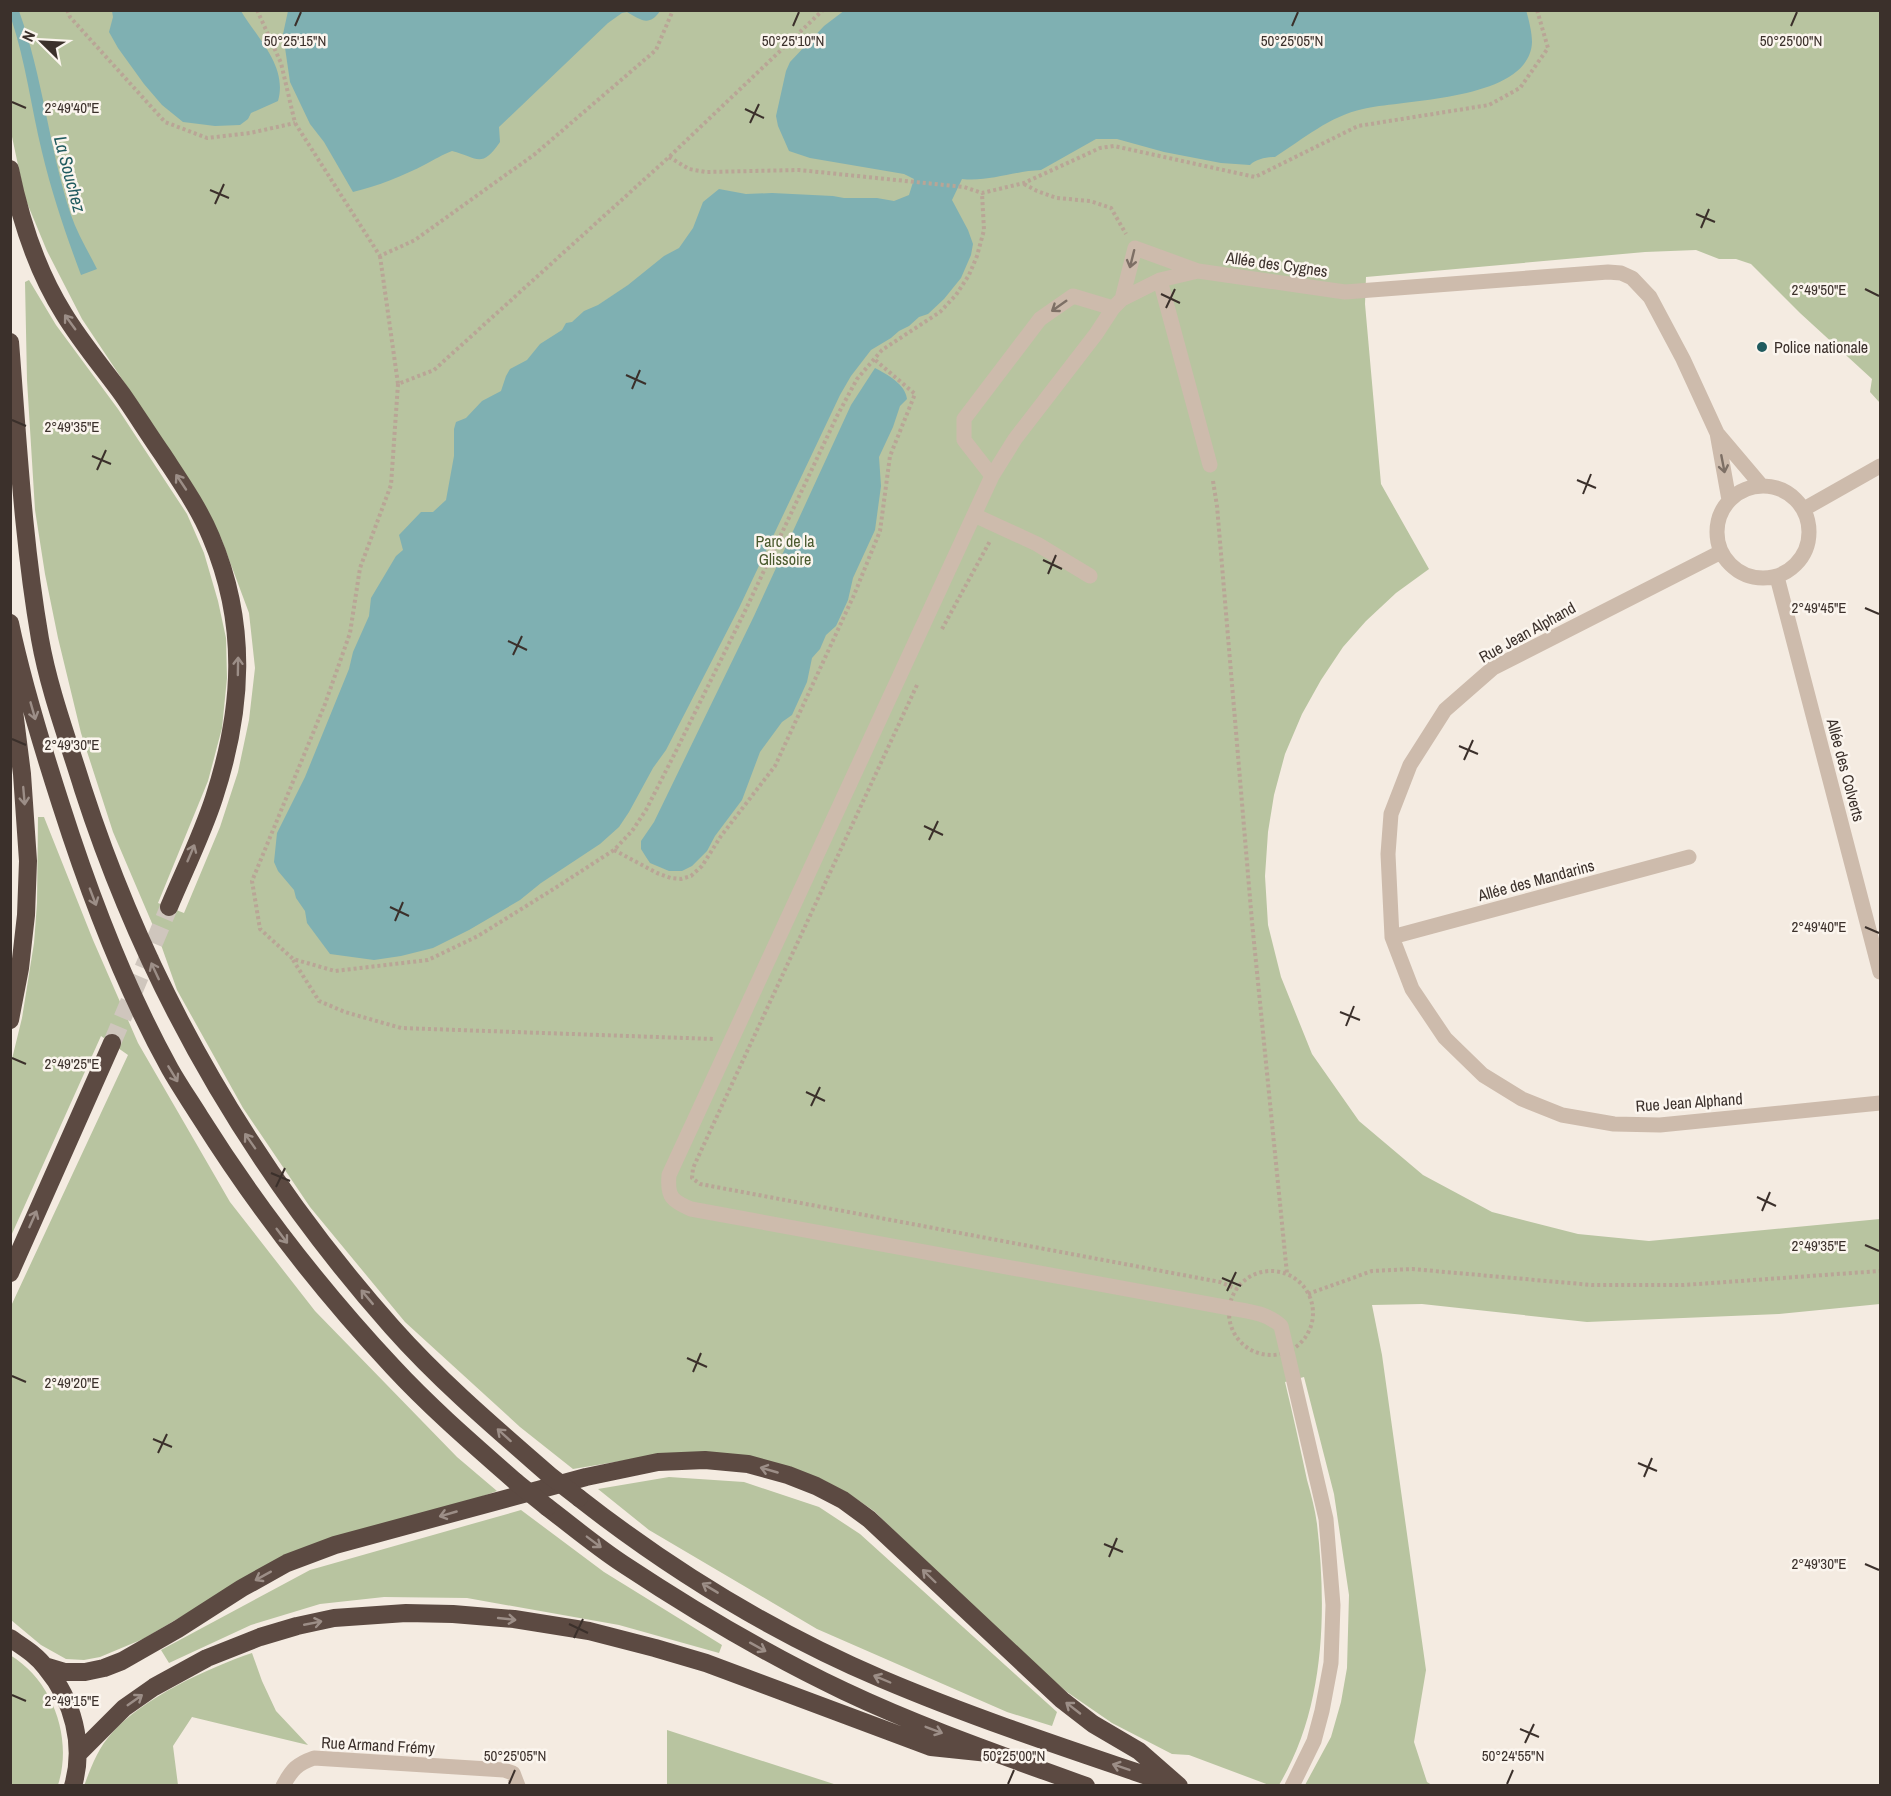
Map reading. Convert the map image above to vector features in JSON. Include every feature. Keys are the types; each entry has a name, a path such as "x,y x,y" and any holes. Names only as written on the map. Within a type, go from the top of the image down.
{"highway":[{"path":"10,169 23,219 40,267 63,313 188,492 211,536 226,579 235,615 238,670 233,723 226,760 214,801 169,907"},
{"path":"10,342 23,514 41,643 100,841 154,969 188,1037 241,1128 299,1212 393,1328 457,1393 548,1474 618,1529 672,1565 749,1612 826,1653 880,1678 960,1710 1177,1785"},
{"path":"10,623 46,761 76,853 135,1001 171,1070 232,1168 290,1247 350,1320 395,1369 459,1431 547,1507 622,1563 719,1625 790,1664 926,1727 1086,1785"},
{"path":"10,1020 20,968 26,915 28,861 22,774 10,687 17,655"},
{"path":"10,1273 112,1043"},
{"path":"45,1666 65,1672 85,1672 104,1668 178,1629 242,1587 287,1563 335,1545 586,1477 658,1462 705,1460 748,1464 788,1475 843,1500 860,1513 1062,1700 1093,1724 1139,1751 1177,1785"},
{"path":"78,1754 124,1708 154,1687 207,1658 260,1637 297,1626 334,1618 406,1613 514,1619 589,1631 706,1663 931,1747 998,1754"},
{"path":"11,1638 45,1666 59,1685 70,1707 76,1730 78,1754 73,1785"}],"street":[{"path":"1198,271 1135,248 1117,303 1015,439 992,476 669,1175 668,1187 676,1203 703,1212 1252,1312 1275,1320 1281,1326 1326,1519 1333,1605 1331,1663 1322,1711 1314,1741 1292,1785"},
{"name":"Allée des Cygnes","path":"1117,303 1160,280 1198,271 1345,292 1608,272 1621,273 1632,278 1650,297 1683,359 1717,433 1729,500"},
{"path":"1160,280 1210,465"},
{"path":"992,476 964,441 964,419 1040,319 1073,296 1117,303"},
{"name":"Allée des Cygnes","path":"1717,433 1761,485"},
{"path":"1804,509 1881,466"},
{"path":"1761,485 1778,488 1793,496 1804,509 1810,529 1807,550 1795,567 1777,577 1760,579 1744,575 1731,566 1721,552 1716,534 1719,516 1729,500 1744,489 1761,485"},
{"path":"974,515 1037,544 1090,576"},
{"name":"Rue Jean Alphand","path":"1721,552 1493,668 1444,710 1410,765 1391,814 1388,854 1392,937 1412,988 1445,1038 1483,1075 1521,1099 1562,1115 1614,1124 1660,1125 1881,1103"},
{"name":"Allée des Colverts","path":"1777,577 1881,972"},
{"name":"Allée des Mandarins","path":"1392,937 1689,857"},
{"name":"Rue Armand Frémy","path":"284,1785 292,1770 300,1762 315,1758 504,1770 513,1773 518,1785"}],"path":[{"path":"67,10 70,17 165,122 207,138 250,133 295,123"},
{"path":"257,10 280,63 295,123 380,256 398,384 392,484 360,568 350,633 325,704 252,881 260,929 293,959 319,1001 345,1012 401,1028 732,1039 750,1047"},
{"path":"380,256 415,240 536,154 656,50 672,10"},
{"path":"398,384 434,370 669,157 823,10"},
{"path":"669,157 689,169 706,172 799,170 964,187 982,193 1024,183 1100,148 1114,146 1255,177 1358,126 1489,105 1520,88 1548,48 1537,10"},
{"path":"1024,183 1037,191 1058,198 1090,201 1111,208 1135,248"},
{"path":"293,959 336,971 428,960 478,936 614,850 632,831 646,810 746,611 841,408 857,379 882,350 940,312 956,295 969,275 984,230 982,193"},
{"path":"614,850 671,879 691,876 702,866 721,836 775,766 855,595 880,531 890,456 915,394 874,359"},
{"path":"1210,465 1217,506 1252,922 1287,1274"},
{"path":"939,637 999,526"},
{"path":"919,680 693,1168 692,1174 695,1182 1220,1282 1237,1289"},
{"path":"1308,1294 1372,1271 1412,1269 1592,1285 1684,1284 1881,1271"}],"green space":[{"name":"Parc de la Glissoire","path":"11,11 1880,11 1880,403 1870,392 1872,379 1751,264 1736,259 1719,259 1696,250 1645,252 1366,277 1365,304 1381,484 1429,569 1396,593 1343,647 1302,714 1285,754 1274,795 1268,832 1265,876 1268,925 1281,977 1312,1054 1359,1121 1423,1175 1492,1212 1578,1234 1649,1241 1880,1219 1880,1304 1779,1314 1587,1322 1422,1304 1372,1305 1382,1355 1426,1670 1414,1742 1427,1782 1432,1785 1305,1785 1331,1737 1341,1702 1347,1668 1349,1595 1334,1494 1304,1377 1285,1382 1317,1524 1322,1625 1314,1692 1306,1724 1294,1756 1279,1785 1269,1785 1189,1755 1172,1754 1112,1723 1067,1692 1018,1651 874,1511 821,1479 651,1456 573,1469 520,1427 405,1322 310,1207 243,1108 177,990 160,942 113,832 81,733 58,638 35,510 27,380 25,282 29,280 56,325 118,409 187,514 204,553 218,601 226,638 227,678 222,728 208,781 158,903 184,913 220,827 238,772 249,720 255,668 249,613 221,538 196,490 82,319 47,251 25,198 11,132"},
{"path":"38,817 44,817 93,940 138,1043 230,1202 315,1311 457,1457 497,1491 237,1584 143,1639 100,1657 84,1660 66,1659 41,1645 11,1620 11,1306 128,1055 101,1036 11,1236 11,1063 22,1018 34,943"},
{"path":"669,1477 744,1482 819,1507 860,1534 1057,1712 1052,1726 1007,1712 817,1629 649,1530 598,1489"},
{"path":"521,1510 604,1572 722,1645 719,1653 619,1625 467,1598 384,1597 320,1604 251,1625 169,1663 161,1650 310,1570"},
{"path":"252,1653 276,1711 308,1745 192,1717 173,1746 178,1785 84,1786 103,1745 125,1720 140,1708 177,1685"},
{"path":"10,1655 38,1680 56,1712 63,1749 58,1785 11,1785"},
{"path":"667,1730 837,1785 667,1785"}],"water":[{"path":"288,10 660,11 648,20 627,12 622,13 608,23 499,127 500,142 494,151 483,159 452,151 399,177 353,192 324,142 310,124 290,82 283,34"},
{"path":"845,10 1526,10 1532,42 1526,61 1511,76 1462,94 1351,112 1317,129 1275,157 1255,161 1250,165 1221,163 1164,152 1117,139 1096,139 1041,170 982,179 962,179 952,200 973,244 961,278 928,314 919,317 871,350 851,376 739,608 666,750 619,827 600,844 541,883 520,900 433,948 374,960 330,954 307,923 305,911 296,898 294,890 278,871 274,862 277,833 305,777 349,669 353,652 369,616 371,598 396,556 403,550 399,535 421,512 433,512 446,500 454,456 456,422 466,418 482,401 501,391 510,369 527,360 540,344 562,330 566,323 572,322 584,311 598,305 628,285 664,256 679,248 693,228 703,202 719,189 746,194 772,193 877,198 894,201 909,195 914,179 904,174 810,158 789,151 778,126 776,116 790,62 824,26"},
{"path":"10,11 19,11 34,61 63,190 79,235 97,269 81,275 46,168"},
{"path":"112,11 241,11 275,64 280,88 278,101 251,113 248,119 240,125 215,126 183,122 162,105 118,48 109,32 113,17"},
{"path":"875,368 900,385 907,399 900,406 879,457 881,486 875,530 853,578 848,600 836,626 826,635 820,649 812,658 807,682 792,715 782,722 760,752 742,800 715,836 707,851 692,866 682,871 669,871 650,863 641,849 641,841 654,822 754,616 851,405"}],"tunnel":[{"path":"112,1043 169,907"}],"place":[{"name":"Police nationale","path":"1762,347"}],"water label":[{"name":"La Souchez","path":"70,174"}]}
